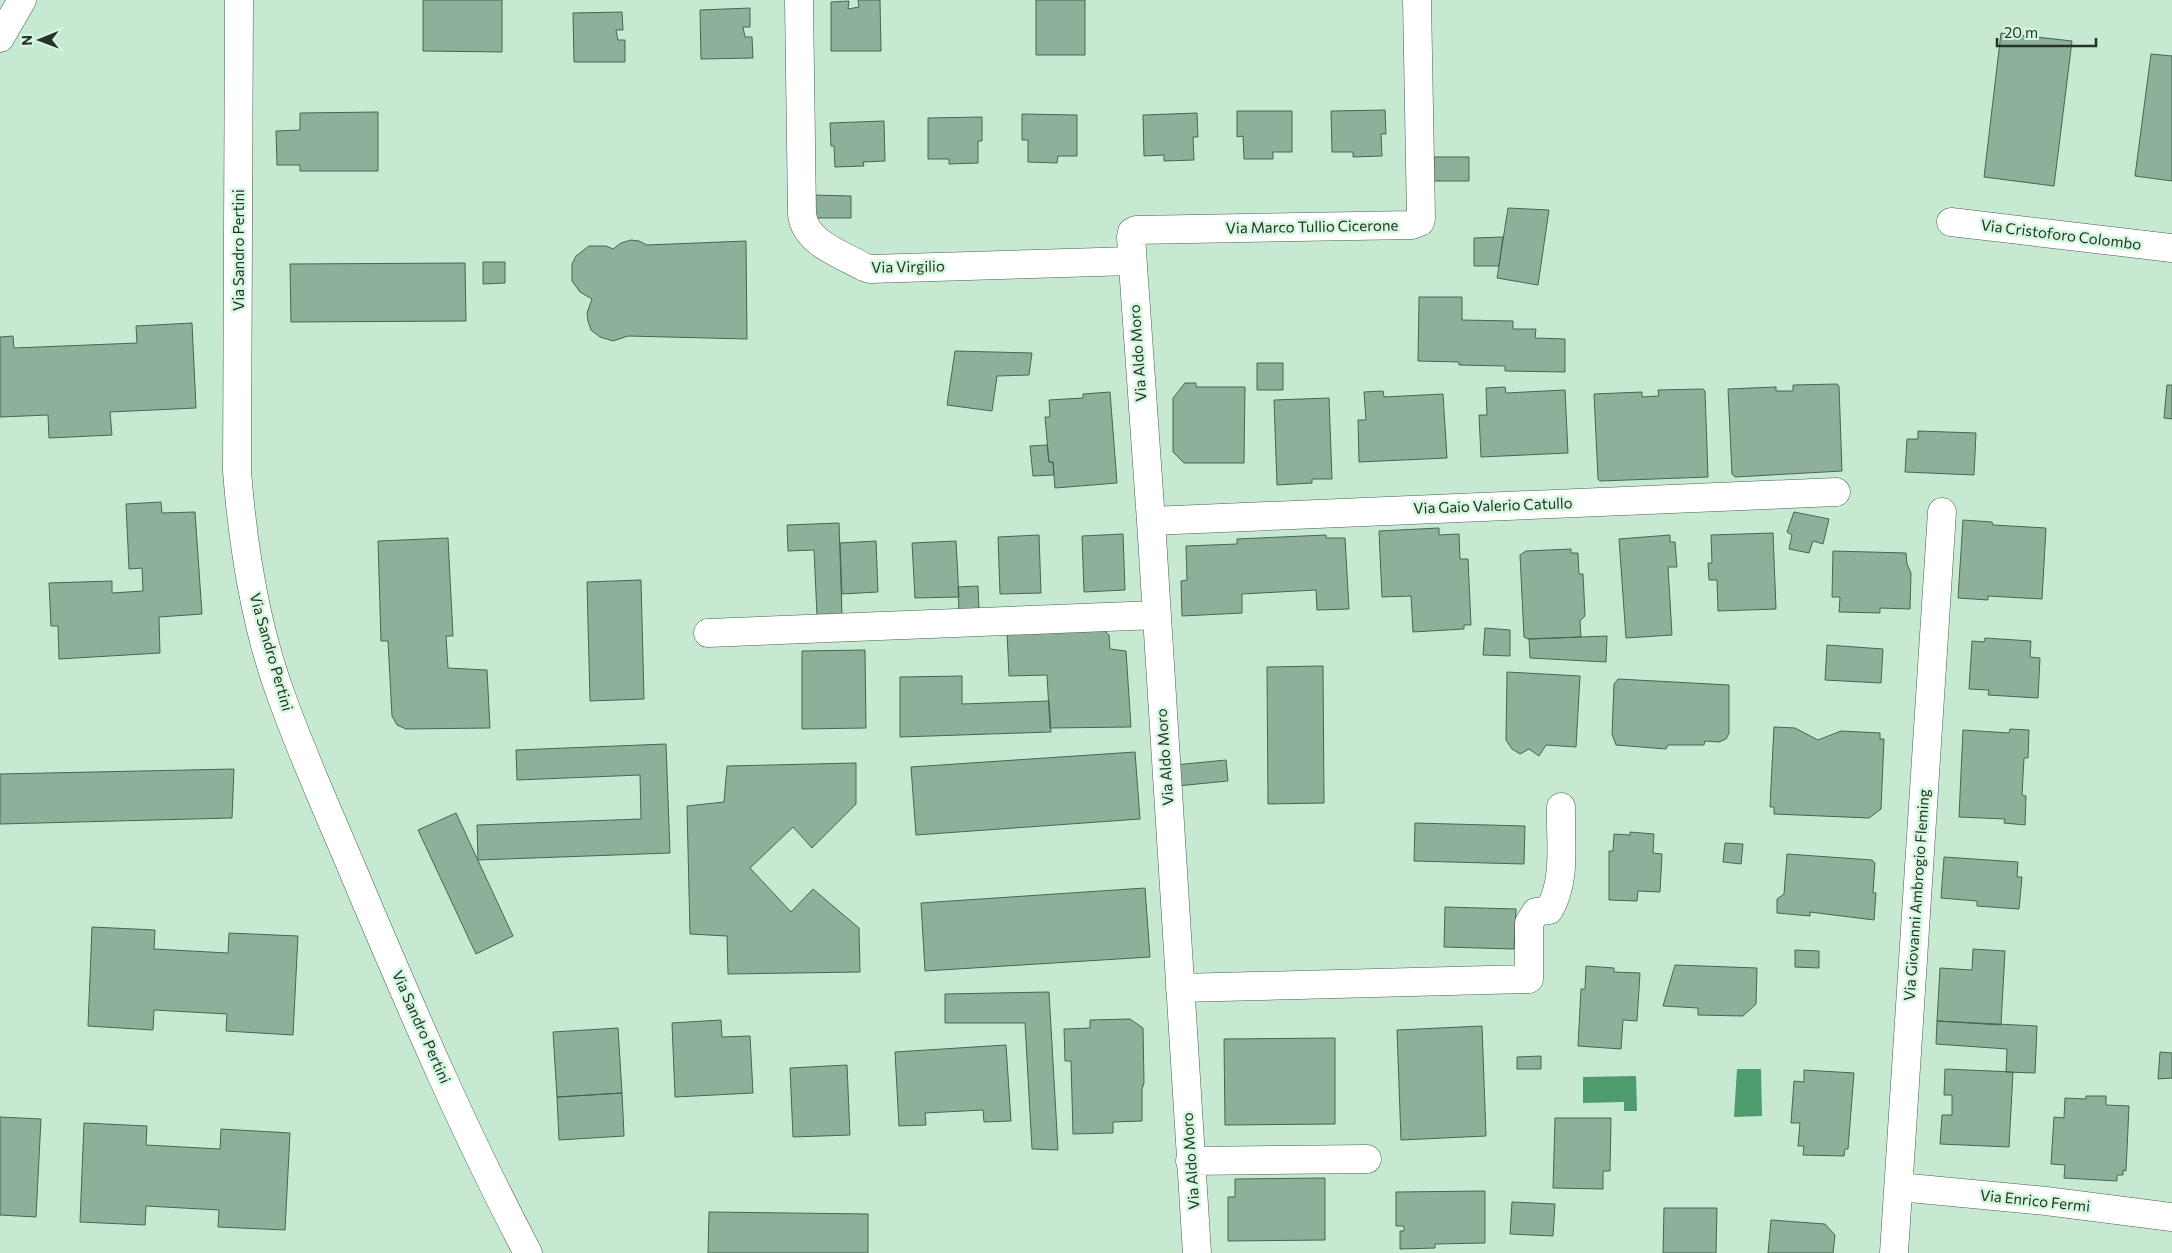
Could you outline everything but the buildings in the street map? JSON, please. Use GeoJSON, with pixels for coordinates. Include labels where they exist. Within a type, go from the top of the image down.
{"type":"FeatureCollection","features":[{"type":"Feature","properties":{"kind":"main road"},"geometry":{"type":"LineString","coordinates":[[0,38],[22,0]]}},
{"type":"Feature","properties":{"kind":"main road","name":"Via Sandro Pertini"},"geometry":{"type":"LineString","coordinates":[[239,0],[237,471],[249,570],[263,635],[281,697],[404,992],[500,1200],[528,1253]]}},
{"type":"Feature","properties":{"kind":"main road","name":"Via Virgilio"},"geometry":{"type":"LineString","coordinates":[[799,0],[802,214],[803,222],[810,235],[870,269],[1132,261]]}},
{"type":"Feature","properties":{"kind":"main road","name":"Via Marco Tullio Cicerone"},"geometry":{"type":"LineString","coordinates":[[1132,261],[1131,237],[1132,232],[1136,230],[1412,225],[1420,222],[1417,0]]}},
{"type":"Feature","properties":{"kind":"main road","name":"Via Cristoforo Colombo"},"geometry":{"type":"LineString","coordinates":[[1951,222],[2172,248]]}},
{"type":"Feature","properties":{"kind":"main road","name":"Via Aldo Moro"},"geometry":{"type":"LineString","coordinates":[[1132,261],[1151,521],[1197,1253]]}},
{"type":"Feature","properties":{"kind":"main road","name":"Via Gaio Valerio Catullo"},"geometry":{"type":"LineString","coordinates":[[1151,521],[1836,492]]}},
{"type":"Feature","properties":{"kind":"main road","name":"Via Giovanni Ambrogio Fleming"},"geometry":{"type":"LineString","coordinates":[[1894,1253],[1941,524]]}},
{"type":"Feature","properties":{"kind":"main road"},"geometry":{"type":"LineString","coordinates":[[708,633],[1156,615]]}},
{"type":"Feature","properties":{"kind":"main road"},"geometry":{"type":"LineString","coordinates":[[1180,988],[1529,979],[1529,923],[1536,912],[1549,910],[1556,898],[1560,885],[1561,807]]}},
{"type":"Feature","properties":{"kind":"main road"},"geometry":{"type":"LineString","coordinates":[[1190,1161],[1367,1160]]}},
{"type":"Feature","properties":{"kind":"main road","name":"Via Enrico Fermi"},"geometry":{"type":"LineString","coordinates":[[1899,1187],[2046,1201],[2172,1217]]}},
{"type":"Feature","properties":{"kind":"shaded area"},"geometry":{"type":"Polygon","coordinates":[[[1737,1069],[1761,1069],[1762,1116],[1734,1117],[1737,1069]]]}},
{"type":"Feature","properties":{"kind":"shaded area"},"geometry":{"type":"Polygon","coordinates":[[[1636,1076],[1637,1111],[1624,1111],[1624,1102],[1583,1103],[1583,1077],[1636,1076]]]}}]}
